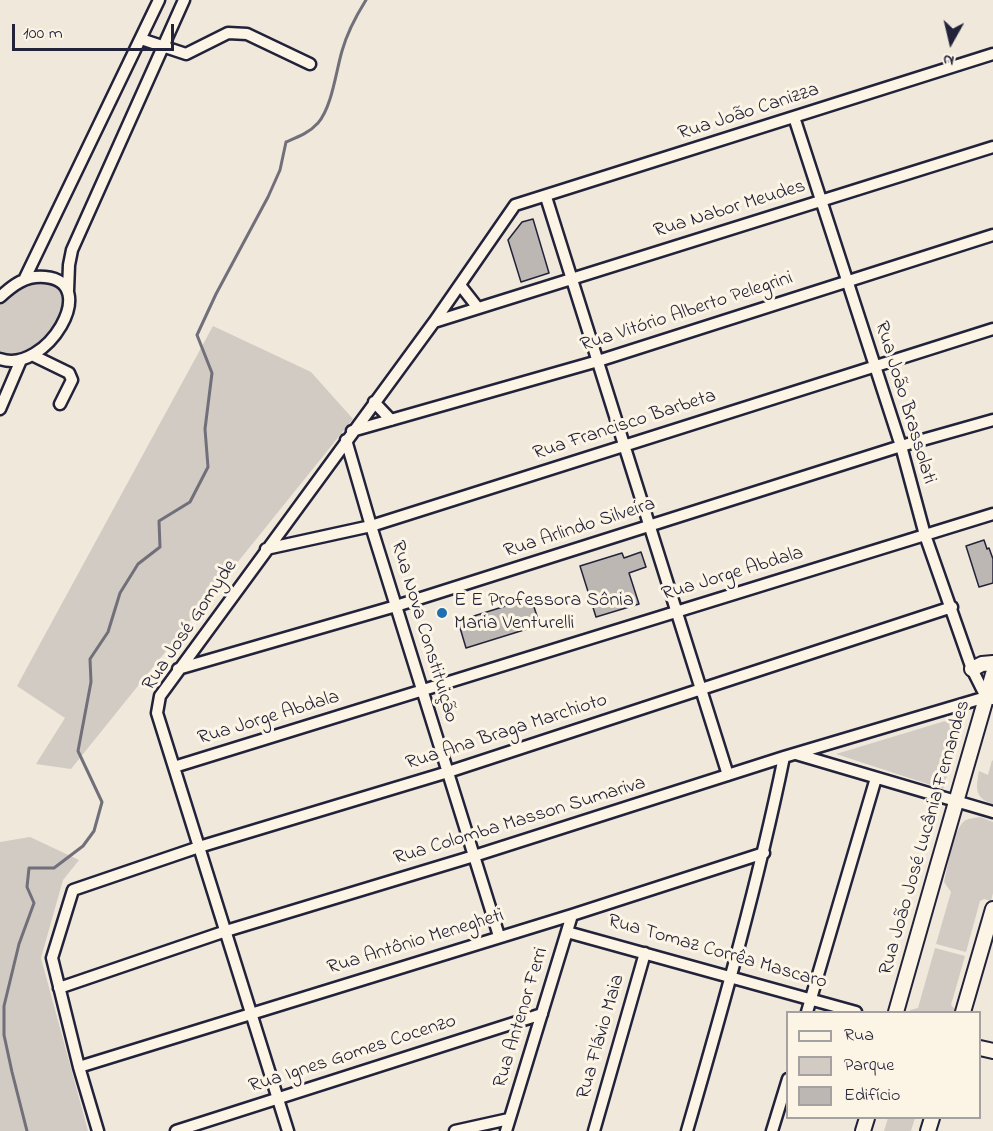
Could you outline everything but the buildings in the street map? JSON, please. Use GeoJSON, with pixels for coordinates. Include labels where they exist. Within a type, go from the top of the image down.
{"type":"FeatureCollection","features":[{"type":"Feature","properties":{"kind":"main road"},"geometry":{"type":"LineString","coordinates":[[972,669],[982,664],[993,663]]}},
{"type":"Feature","properties":{"kind":"main road","name":"Rua João José Lucânia Fernandes"},"geometry":{"type":"LineString","coordinates":[[896,1011],[955,801],[990,698],[993,674]]}},
{"type":"Feature","properties":{"kind":"main road"},"geometry":{"type":"LineString","coordinates":[[963,1011],[993,909]]}},
{"type":"Feature","properties":{"kind":"street"},"geometry":{"type":"LineString","coordinates":[[25,278],[159,0]]}},
{"type":"Feature","properties":{"kind":"street"},"geometry":{"type":"LineString","coordinates":[[0,359],[21,360],[32,356],[58,332],[68,313],[69,265],[72,250],[184,0]]}},
{"type":"Feature","properties":{"kind":"street"},"geometry":{"type":"LineString","coordinates":[[141,39],[186,54],[228,33],[247,34],[310,64]]}},
{"type":"Feature","properties":{"kind":"street","name":"Rua João Canizza"},"geometry":{"type":"LineString","coordinates":[[515,205],[993,54]]}},
{"type":"Feature","properties":{"kind":"street","name":"Rua João Brassolati"},"geometry":{"type":"LineString","coordinates":[[794,117],[901,446],[925,535],[972,669],[990,698]]}},
{"type":"Feature","properties":{"kind":"street","name":"Rua Nabor Meudes"},"geometry":{"type":"LineString","coordinates":[[434,322],[993,147]]}},
{"type":"Feature","properties":{"kind":"street"},"geometry":{"type":"LineString","coordinates":[[546,197],[728,775]]}},
{"type":"Feature","properties":{"kind":"street","name":"Rua José Gomyde"},"geometry":{"type":"LineString","coordinates":[[288,1131],[157,712],[157,704],[178,669],[434,322],[515,205]]}},
{"type":"Feature","properties":{"kind":"street","name":"Rua Vitório Alberto Pelegrini"},"geometry":{"type":"LineString","coordinates":[[349,436],[391,420],[598,361],[993,235]]}},
{"type":"Feature","properties":{"kind":"street"},"geometry":{"type":"LineString","coordinates":[[0,297],[25,278],[33,276],[53,278],[63,284],[68,291]]}},
{"type":"Feature","properties":{"kind":"street"},"geometry":{"type":"LineString","coordinates":[[460,285],[478,308]]}},
{"type":"Feature","properties":{"kind":"street","name":"Rua Francisco Barbeta"},"geometry":{"type":"LineString","coordinates":[[266,549],[371,526],[993,329]]}},
{"type":"Feature","properties":{"kind":"street"},"geometry":{"type":"LineString","coordinates":[[32,356],[69,373],[72,380],[60,404]]}},
{"type":"Feature","properties":{"kind":"street"},"geometry":{"type":"LineString","coordinates":[[0,409],[21,360]]}},
{"type":"Feature","properties":{"kind":"street"},"geometry":{"type":"LineString","coordinates":[[374,402],[391,420]]}},
{"type":"Feature","properties":{"kind":"street","name":"Rua Arlindo Silveira"},"geometry":{"type":"LineString","coordinates":[[178,669],[396,606],[901,446],[993,420]]}},
{"type":"Feature","properties":{"kind":"street","name":"Rua Nova Constituição"},"geometry":{"type":"LineString","coordinates":[[349,436],[371,526],[499,936]]}},
{"type":"Feature","properties":{"kind":"street","name":"Rua Jorge Abdala"},"geometry":{"type":"LineString","coordinates":[[174,767],[993,514]]}},
{"type":"Feature","properties":{"kind":"street","name":"Rua Ana Braga Marchioto"},"geometry":{"type":"LineString","coordinates":[[59,988],[52,958],[73,890],[199,847],[448,772],[952,607]]}},
{"type":"Feature","properties":{"kind":"street","name":"Rua Colomba Masson Sumariva"},"geometry":{"type":"LineString","coordinates":[[59,988],[226,931],[474,856],[784,757],[990,698]]}},
{"type":"Feature","properties":{"kind":"street"},"geometry":{"type":"LineString","coordinates":[[796,754],[993,812]]}},
{"type":"Feature","properties":{"kind":"street"},"geometry":{"type":"LineString","coordinates":[[687,1131],[764,853],[784,757]]}},
{"type":"Feature","properties":{"kind":"street"},"geometry":{"type":"LineString","coordinates":[[807,1011],[876,778]]}},
{"type":"Feature","properties":{"kind":"street","name":"Rua Antônio Menegheti"},"geometry":{"type":"LineString","coordinates":[[79,1067],[572,915],[764,853]]}},
{"type":"Feature","properties":{"kind":"street","name":"Rua Antenor Ferri"},"geometry":{"type":"LineString","coordinates":[[506,1131],[572,915]]}},
{"type":"Feature","properties":{"kind":"street","name":"Rua Tomaz Corrêa Mascaro"},"geometry":{"type":"LineString","coordinates":[[567,932],[852,1011]]}},
{"type":"Feature","properties":{"kind":"street","name":"Rua Flávio Maia"},"geometry":{"type":"LineString","coordinates":[[594,1131],[645,953]]}},
{"type":"Feature","properties":{"kind":"street"},"geometry":{"type":"LineString","coordinates":[[59,988],[98,1131]]}},
{"type":"Feature","properties":{"kind":"street","name":"Rua Ignes Gomes Cocenzo"},"geometry":{"type":"LineString","coordinates":[[176,1131],[542,1014]]}},
{"type":"Feature","properties":{"kind":"street"},"geometry":{"type":"LineString","coordinates":[[772,1131],[786,1086]]}},
{"type":"Feature","properties":{"kind":"street"},"geometry":{"type":"LineString","coordinates":[[455,1131],[509,1119]]}},
{"type":"Feature","properties":{"kind":"green space"},"geometry":{"type":"Polygon","coordinates":[[[33,280],[57,283],[66,301],[60,321],[42,344],[16,358],[0,356],[0,305],[10,293],[33,280]]]}},
{"type":"Feature","properties":{"kind":"green space"},"geometry":{"type":"Polygon","coordinates":[[[213,326],[311,372],[353,419],[71,769],[36,764],[65,718],[17,686],[213,326]]]}},
{"type":"Feature","properties":{"kind":"green space"},"geometry":{"type":"Polygon","coordinates":[[[965,715],[943,789],[836,754],[965,715]]]}},
{"type":"Feature","properties":{"kind":"green space"},"geometry":{"type":"Polygon","coordinates":[[[992,760],[993,804],[982,799],[977,787],[979,771],[988,775],[992,760]]]}},
{"type":"Feature","properties":{"kind":"green space"},"geometry":{"type":"Polygon","coordinates":[[[980,817],[993,822],[993,893],[991,901],[984,899],[980,901],[966,952],[936,944],[951,892],[944,882],[954,839],[961,824],[971,818],[980,817]]]}},
{"type":"Feature","properties":{"kind":"green space"},"geometry":{"type":"Polygon","coordinates":[[[30,837],[79,860],[63,880],[41,958],[88,1131],[0,1131],[0,842],[30,837]]]}},
{"type":"Feature","properties":{"kind":"green space"},"geometry":{"type":"Polygon","coordinates":[[[935,948],[965,956],[951,1005],[957,1011],[910,1010],[918,1008],[935,948]]]}},
{"type":"Feature","properties":{"kind":"green space"},"geometry":{"type":"Polygon","coordinates":[[[888,1119],[915,1119],[911,1131],[884,1131],[888,1119]]]}},
{"type":"Feature","properties":{"kind":"waterway"},"geometry":{"type":"LineString","coordinates":[[27,1131],[4,1035],[4,1006],[19,944],[34,903],[27,887],[29,868],[54,868],[83,846],[94,831],[102,802],[78,751],[91,682],[90,659],[108,632],[120,593],[138,564],[160,547],[159,521],[190,502],[208,467],[205,429],[212,373],[197,335],[216,294],[268,197],[280,170],[286,142],[311,129],[323,116],[346,38],[366,0]]}},
{"type":"Feature","properties":{"kind":"place","name":"E E Professora Sônia Maria Venturelli"},"geometry":{"type":"Point","coordinates":[442,613]}}]}
